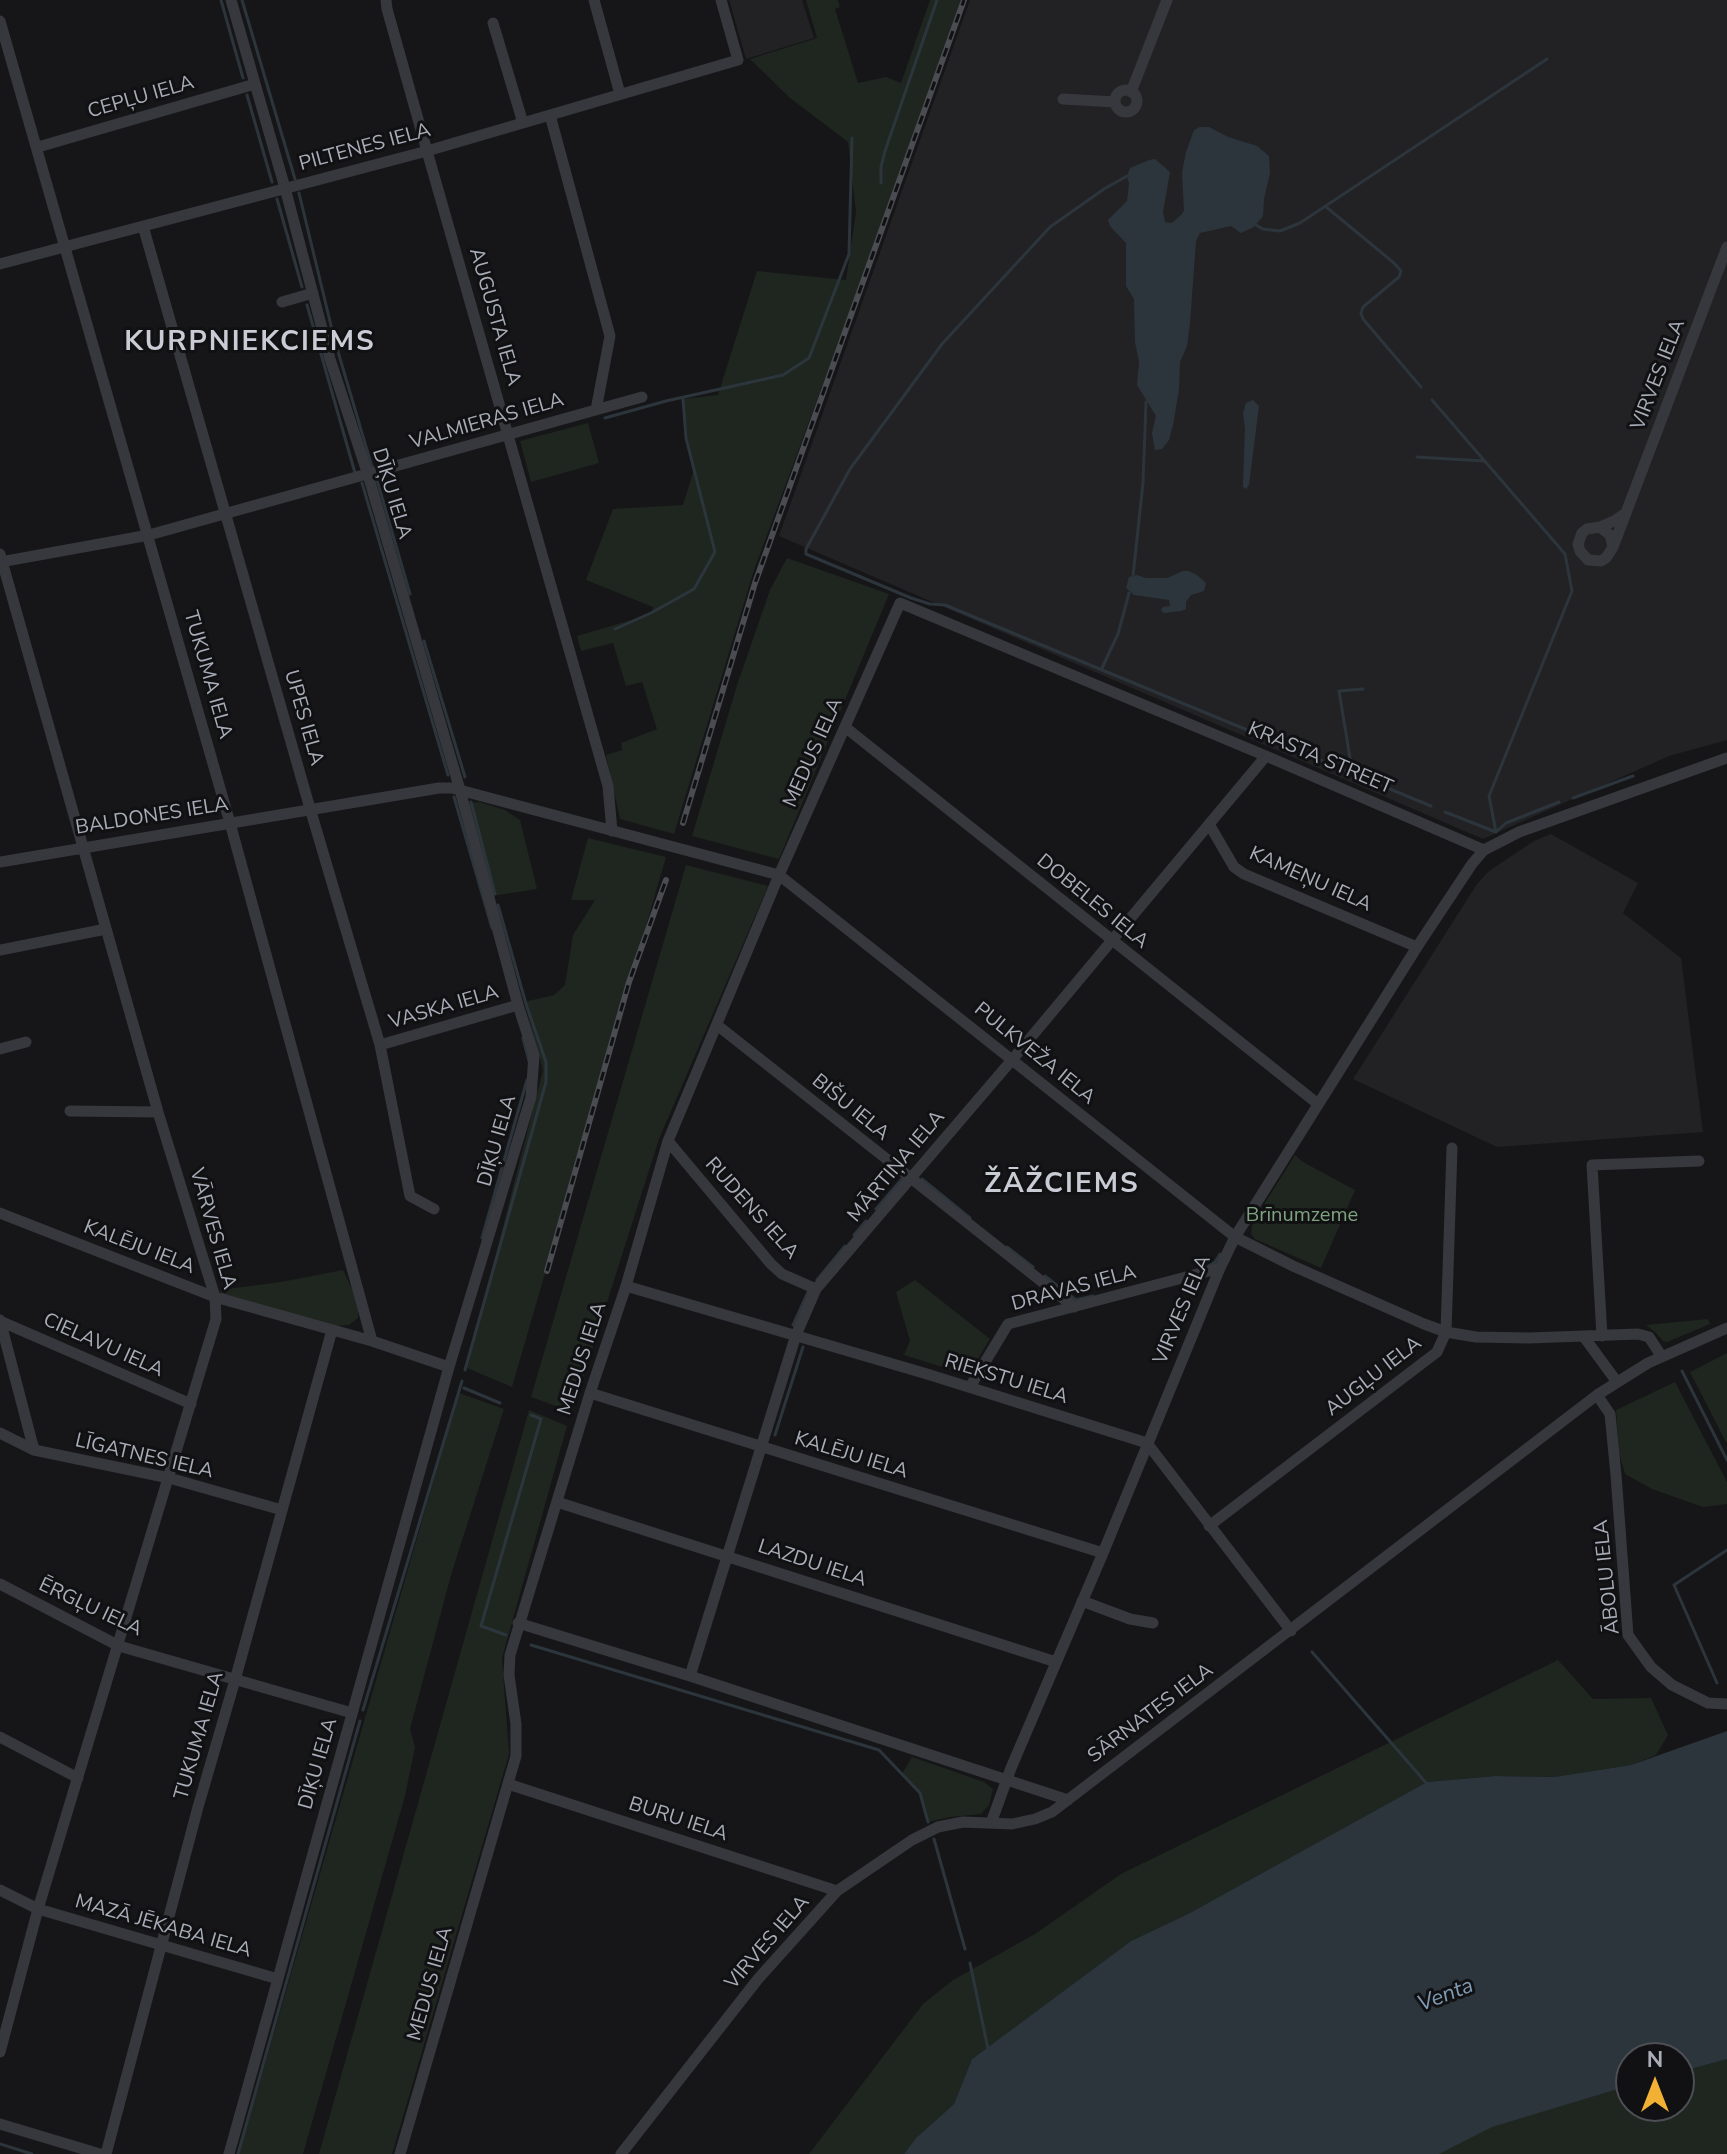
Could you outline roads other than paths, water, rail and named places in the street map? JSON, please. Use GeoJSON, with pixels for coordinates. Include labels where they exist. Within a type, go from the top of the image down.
{"type":"FeatureCollection","features":[{"type":"Feature","properties":{"kind":"street","name":"DĪĶU IELA"},"geometry":{"type":"LineString","coordinates":[[229,2154],[449,1367],[531,1097],[534,1055],[368,475],[330,359],[231,0]]}},
{"type":"Feature","properties":{"kind":"street","name":"AUGUSTA IELA"},"geometry":{"type":"LineString","coordinates":[[386,0],[608,786],[612,831]]}},
{"type":"Feature","properties":{"kind":"street"},"geometry":{"type":"LineString","coordinates":[[594,0],[620,94]]}},
{"type":"Feature","properties":{"kind":"street","name":"PILTENES IELA"},"geometry":{"type":"LineString","coordinates":[[0,264],[427,151],[738,60],[721,0]]}},
{"type":"Feature","properties":{"kind":"street"},"geometry":{"type":"LineString","coordinates":[[1131,92],[1167,0]]}},
{"type":"Feature","properties":{"kind":"street","name":"TUKUMA IELA"},"geometry":{"type":"LineString","coordinates":[[0,21],[149,535],[372,1341]]}},
{"type":"Feature","properties":{"kind":"street"},"geometry":{"type":"LineString","coordinates":[[493,23],[523,123]]}},
{"type":"Feature","properties":{"kind":"street","name":"CEPĻU IELA"},"geometry":{"type":"LineString","coordinates":[[38,147],[255,84]]}},
{"type":"Feature","properties":{"kind":"street"},"geometry":{"type":"LineString","coordinates":[[1115,102],[1120,92],[1131,92]]}},
{"type":"Feature","properties":{"kind":"street"},"geometry":{"type":"LineString","coordinates":[[1115,102],[1121,111],[1132,110],[1137,101],[1131,92]]}},
{"type":"Feature","properties":{"kind":"street"},"geometry":{"type":"LineString","coordinates":[[1063,99],[1115,102]]}},
{"type":"Feature","properties":{"kind":"street","name":"VALMIERAS IELA"},"geometry":{"type":"LineString","coordinates":[[1,559],[149,535],[596,410],[610,336],[550,115]]}},
{"type":"Feature","properties":{"kind":"street","name":"UPES IELA"},"geometry":{"type":"LineString","coordinates":[[143,226],[380,1045],[410,1196],[434,1209]]}},
{"type":"Feature","properties":{"kind":"street","name":"VIRVES IELA"},"geometry":{"type":"LineString","coordinates":[[1613,547],[1727,247]]}},
{"type":"Feature","properties":{"kind":"street"},"geometry":{"type":"LineString","coordinates":[[282,302],[313,293]]}},
{"type":"Feature","properties":{"kind":"street"},"geometry":{"type":"LineString","coordinates":[[596,410],[642,397]]}},
{"type":"Feature","properties":{"kind":"street"},"geometry":{"type":"LineString","coordinates":[[1600,527],[1610,535],[1613,547],[1601,561],[1588,560],[1578,544],[1579,538],[1587,529],[1600,527],[1623,515]]}},
{"type":"Feature","properties":{"kind":"street","name":"VĀRVES IELA"},"geometry":{"type":"LineString","coordinates":[[0,2052],[38,1909],[216,1319],[215,1297],[158,1112],[1,559]]}},
{"type":"Feature","properties":{"kind":"street","name":"MEDUS IELA"},"geometry":{"type":"LineString","coordinates":[[400,2154],[516,1756],[516,1724],[509,1675],[510,1655],[518,1623],[626,1286],[668,1141],[779,875],[900,603]]}},
{"type":"Feature","properties":{"kind":"street","name":"KRASTA STREET"},"geometry":{"type":"LineString","coordinates":[[900,603],[1484,850]]}},
{"type":"Feature","properties":{"kind":"street","name":"DOBELES IELA"},"geometry":{"type":"LineString","coordinates":[[845,727],[1318,1104]]}},
{"type":"Feature","properties":{"kind":"street","name":"MĀRTIŅA IELA"},"geometry":{"type":"LineString","coordinates":[[690,1676],[796,1335],[816,1289],[1266,756]]}},
{"type":"Feature","properties":{"kind":"street"},"geometry":{"type":"LineString","coordinates":[[1484,850],[1519,832],[1727,758]]}},
{"type":"Feature","properties":{"kind":"street","name":"BALDONES IELA"},"geometry":{"type":"LineString","coordinates":[[0,862],[439,788],[460,790]]}},
{"type":"Feature","properties":{"kind":"street","name":"PULKVEŽA IELA"},"geometry":{"type":"LineString","coordinates":[[460,790],[779,875],[1235,1237],[1293,1266],[1446,1332],[1476,1337],[1638,1334],[1649,1337],[1662,1357]]}},
{"type":"Feature","properties":{"kind":"street","name":"KAMEŅU IELA"},"geometry":{"type":"LineString","coordinates":[[1209,824],[1234,867],[1244,874],[1417,947]]}},
{"type":"Feature","properties":{"kind":"street","name":"VIRVES IELA"},"geometry":{"type":"LineString","coordinates":[[991,1823],[1235,1237],[1417,947],[1484,850]]}},
{"type":"Feature","properties":{"kind":"street"},"geometry":{"type":"LineString","coordinates":[[0,950],[106,929]]}},
{"type":"Feature","properties":{"kind":"street","name":"VASKA IELA"},"geometry":{"type":"LineString","coordinates":[[380,1045],[518,1005]]}},
{"type":"Feature","properties":{"kind":"street","name":"BIŠU IELA"},"geometry":{"type":"LineString","coordinates":[[717,1025],[1074,1307]]}},
{"type":"Feature","properties":{"kind":"street"},"geometry":{"type":"LineString","coordinates":[[0,1049],[26,1042]]}},
{"type":"Feature","properties":{"kind":"street"},"geometry":{"type":"LineString","coordinates":[[70,1111],[158,1112]]}},
{"type":"Feature","properties":{"kind":"street","name":"RUDENS IELA"},"geometry":{"type":"LineString","coordinates":[[668,1141],[771,1264],[782,1274],[816,1289]]}},
{"type":"Feature","properties":{"kind":"street","name":"AUGĻU IELA"},"geometry":{"type":"LineString","coordinates":[[1209,1526],[1437,1352],[1446,1332],[1452,1148]]}},
{"type":"Feature","properties":{"kind":"street"},"geometry":{"type":"LineString","coordinates":[[1602,1336],[1592,1165],[1699,1161]]}},
{"type":"Feature","properties":{"kind":"street","name":"KALĒJU IELA"},"geometry":{"type":"LineString","coordinates":[[0,1213],[215,1297],[372,1341],[449,1367]]}},
{"type":"Feature","properties":{"kind":"street","name":"DRAVAS IELA"},"geometry":{"type":"LineString","coordinates":[[970,1387],[1008,1324],[1220,1268]]}},
{"type":"Feature","properties":{"kind":"street","name":"RIEKSTU IELA"},"geometry":{"type":"LineString","coordinates":[[626,1286],[970,1387],[1147,1443]]}},
{"type":"Feature","properties":{"kind":"street"},"geometry":{"type":"LineString","coordinates":[[0,1320],[34,1450]]}},
{"type":"Feature","properties":{"kind":"street","name":"CIELAVU IELA"},"geometry":{"type":"LineString","coordinates":[[0,1320],[191,1404]]}},
{"type":"Feature","properties":{"kind":"street","name":"SĀRNATES IELA"},"geometry":{"type":"LineString","coordinates":[[1068,1800],[1597,1395],[1662,1357],[1727,1328]]}},
{"type":"Feature","properties":{"kind":"street","name":"TUKUMA IELA"},"geometry":{"type":"LineString","coordinates":[[103,2154],[332,1330]]}},
{"type":"Feature","properties":{"kind":"street"},"geometry":{"type":"LineString","coordinates":[[1584,1337],[1617,1382]]}},
{"type":"Feature","properties":{"kind":"street","name":"KALĒJU IELA"},"geometry":{"type":"LineString","coordinates":[[590,1393],[1103,1553]]}},
{"type":"Feature","properties":{"kind":"street","name":"ĀBOLU IELA"},"geometry":{"type":"LineString","coordinates":[[1597,1395],[1610,1414],[1628,1635],[1651,1667],[1672,1685],[1708,1703],[1727,1704]]}},
{"type":"Feature","properties":{"kind":"street","name":"LĪGATNES IELA"},"geometry":{"type":"LineString","coordinates":[[0,1433],[34,1450],[169,1478],[282,1510]]}},
{"type":"Feature","properties":{"kind":"street"},"geometry":{"type":"LineString","coordinates":[[1147,1443],[1291,1631]]}},
{"type":"Feature","properties":{"kind":"street","name":"LAZDU IELA"},"geometry":{"type":"LineString","coordinates":[[557,1502],[1056,1662]]}},
{"type":"Feature","properties":{"kind":"street","name":"ĒRGĻU IELA"},"geometry":{"type":"LineString","coordinates":[[0,1584],[119,1646],[352,1713]]}},
{"type":"Feature","properties":{"kind":"street"},"geometry":{"type":"LineString","coordinates":[[1082,1601],[1130,1619],[1153,1623]]}},
{"type":"Feature","properties":{"kind":"street"},"geometry":{"type":"LineString","coordinates":[[518,1623],[1068,1800]]}},
{"type":"Feature","properties":{"kind":"street"},"geometry":{"type":"LineString","coordinates":[[0,1737],[78,1778]]}},
{"type":"Feature","properties":{"kind":"street","name":"BURU IELA"},"geometry":{"type":"LineString","coordinates":[[508,1784],[837,1891]]}},
{"type":"Feature","properties":{"kind":"street","name":"VIRVES IELA"},"geometry":{"type":"LineString","coordinates":[[621,2154],[758,1979],[837,1891],[912,1840],[938,1827],[963,1822],[1012,1824],[1052,1812],[1068,1800]]}},
{"type":"Feature","properties":{"kind":"street","name":"MAZĀ JĒKABA IELA"},"geometry":{"type":"LineString","coordinates":[[0,1890],[38,1909],[278,1979]]}},
{"type":"Feature","properties":{"kind":"street"},"geometry":{"type":"LineString","coordinates":[[0,2124],[103,2154]]}},
{"type":"Feature","properties":{"kind":"water"},"geometry":{"type":"Polygon","coordinates":[[[1209,127],[1257,146],[1269,156],[1270,173],[1263,216],[1254,227],[1241,233],[1231,226],[1200,233],[1196,241],[1190,323],[1187,346],[1180,362],[1173,425],[1169,440],[1162,449],[1155,450],[1152,433],[1156,416],[1137,385],[1139,362],[1135,342],[1134,299],[1126,286],[1126,243],[1108,220],[1127,201],[1130,168],[1155,159],[1170,172],[1163,212],[1165,222],[1172,223],[1182,214],[1182,172],[1186,152],[1194,130],[1209,127]]]}},
{"type":"Feature","properties":{"kind":"water"},"geometry":{"type":"Polygon","coordinates":[[[1253,400],[1259,406],[1246,489],[1243,487],[1243,413],[1246,403],[1253,400]]]}},
{"type":"Feature","properties":{"kind":"water"},"geometry":{"type":"Polygon","coordinates":[[[1183,571],[1197,575],[1206,583],[1204,591],[1191,595],[1186,609],[1181,611],[1164,613],[1161,610],[1170,606],[1169,600],[1134,595],[1126,588],[1129,577],[1167,578],[1183,571]]]}},
{"type":"Feature","properties":{"kind":"water","name":"Venta"},"geometry":{"type":"Polygon","coordinates":[[[1727,1731],[1727,2059],[1695,2068],[1695,2042],[1615,2042],[1615,2090],[1492,2127],[1439,2154],[904,2154],[916,2138],[954,2104],[972,2059],[1131,1941],[1188,1914],[1427,1782],[1495,1776],[1554,1777],[1631,1765],[1727,1731]]]}},
{"type":"Feature","properties":{"kind":"waterway"},"geometry":{"type":"LineString","coordinates":[[221,0],[243,78]]}},
{"type":"Feature","properties":{"kind":"waterway"},"geometry":{"type":"LineString","coordinates":[[242,0],[295,179]]}},
{"type":"Feature","properties":{"kind":"waterway"},"geometry":{"type":"LineString","coordinates":[[881,183],[885,151],[937,0]]}},
{"type":"Feature","properties":{"kind":"waterway"},"geometry":{"type":"LineString","coordinates":[[1256,225],[1280,231],[1300,223],[1547,59]]}},
{"type":"Feature","properties":{"kind":"waterway"},"geometry":{"type":"LineString","coordinates":[[247,95],[272,182]]}},
{"type":"Feature","properties":{"kind":"waterway"},"geometry":{"type":"LineString","coordinates":[[605,418],[783,375],[809,358],[849,254],[852,138]]}},
{"type":"Feature","properties":{"kind":"waterway"},"geometry":{"type":"LineString","coordinates":[[1127,176],[1050,227],[942,344],[850,469],[806,554],[911,598],[945,605],[1431,806]]}},
{"type":"Feature","properties":{"kind":"waterway"},"geometry":{"type":"LineString","coordinates":[[299,193],[334,338],[372,467]]}},
{"type":"Feature","properties":{"kind":"waterway"},"geometry":{"type":"LineString","coordinates":[[277,199],[302,287]]}},
{"type":"Feature","properties":{"kind":"waterway"},"geometry":{"type":"LineString","coordinates":[[1325,206],[1401,271],[1399,277],[1363,307],[1361,313],[1421,387]]}},
{"type":"Feature","properties":{"kind":"waterway"},"geometry":{"type":"LineString","coordinates":[[307,305],[355,473]]}},
{"type":"Feature","properties":{"kind":"waterway"},"geometry":{"type":"LineString","coordinates":[[615,629],[694,589],[715,552],[686,438],[683,399]]}},
{"type":"Feature","properties":{"kind":"waterway"},"geometry":{"type":"LineString","coordinates":[[1432,400],[1565,554],[1572,591],[1489,796],[1496,832]]}},
{"type":"Feature","properties":{"kind":"waterway"},"geometry":{"type":"LineString","coordinates":[[1133,576],[1143,483],[1146,402]]}},
{"type":"Feature","properties":{"kind":"waterway"},"geometry":{"type":"LineString","coordinates":[[1417,457],[1484,461]]}},
{"type":"Feature","properties":{"kind":"waterway"},"geometry":{"type":"LineString","coordinates":[[377,480],[410,594]]}},
{"type":"Feature","properties":{"kind":"waterway"},"geometry":{"type":"LineString","coordinates":[[362,483],[448,775]]}},
{"type":"Feature","properties":{"kind":"waterway"},"geometry":{"type":"LineString","coordinates":[[1101,670],[1118,634],[1129,593]]}},
{"type":"Feature","properties":{"kind":"waterway"},"geometry":{"type":"LineString","coordinates":[[424,641],[465,777]]}},
{"type":"Feature","properties":{"kind":"waterway"},"geometry":{"type":"LineString","coordinates":[[1350,758],[1339,691],[1363,689]]}},
{"type":"Feature","properties":{"kind":"waterway"},"geometry":{"type":"LineString","coordinates":[[1573,798],[1633,776]]}},
{"type":"Feature","properties":{"kind":"waterway"},"geometry":{"type":"LineString","coordinates":[[454,797],[492,928]]}},
{"type":"Feature","properties":{"kind":"waterway"},"geometry":{"type":"LineString","coordinates":[[471,802],[495,894]]}},
{"type":"Feature","properties":{"kind":"waterway"},"geometry":{"type":"LineString","coordinates":[[1496,832],[1506,823],[1559,802]]}},
{"type":"Feature","properties":{"kind":"waterway"},"geometry":{"type":"LineString","coordinates":[[1445,812],[1496,832]]}},
{"type":"Feature","properties":{"kind":"waterway"},"geometry":{"type":"LineString","coordinates":[[465,1370],[546,1082],[546,1062],[498,905]]}},
{"type":"Feature","properties":{"kind":"waterway"},"geometry":{"type":"LineString","coordinates":[[523,1038],[529,1061]]}},
{"type":"Feature","properties":{"kind":"waterway"},"geometry":{"type":"LineString","coordinates":[[482,1238],[527,1080]]}},
{"type":"Feature","properties":{"kind":"waterway"},"geometry":{"type":"LineString","coordinates":[[876,1209],[902,1179]]}},
{"type":"Feature","properties":{"kind":"waterway"},"geometry":{"type":"LineString","coordinates":[[922,1179],[970,1218]]}},
{"type":"Feature","properties":{"kind":"waterway"},"geometry":{"type":"LineString","coordinates":[[854,1235],[866,1221]]}},
{"type":"Feature","properties":{"kind":"waterway"},"geometry":{"type":"LineString","coordinates":[[817,1280],[845,1246]]}},
{"type":"Feature","properties":{"kind":"waterway"},"geometry":{"type":"LineString","coordinates":[[1007,1247],[1033,1267]]}},
{"type":"Feature","properties":{"kind":"waterway"},"geometry":{"type":"LineString","coordinates":[[1209,1266],[1220,1254]]}},
{"type":"Feature","properties":{"kind":"waterway"},"geometry":{"type":"LineString","coordinates":[[1045,1276],[1059,1287]]}},
{"type":"Feature","properties":{"kind":"waterway"},"geometry":{"type":"LineString","coordinates":[[1064,1291],[1076,1300],[1093,1296]]}},
{"type":"Feature","properties":{"kind":"waterway"},"geometry":{"type":"LineString","coordinates":[[793,1325],[808,1292]]}},
{"type":"Feature","properties":{"kind":"waterway"},"geometry":{"type":"LineString","coordinates":[[775,1435],[803,1347]]}},
{"type":"Feature","properties":{"kind":"waterway"},"geometry":{"type":"LineString","coordinates":[[1682,1371],[1727,1460]]}},
{"type":"Feature","properties":{"kind":"waterway"},"geometry":{"type":"LineString","coordinates":[[363,1710],[462,1381]]}},
{"type":"Feature","properties":{"kind":"waterway"},"geometry":{"type":"LineString","coordinates":[[464,1388],[500,1403]]}},
{"type":"Feature","properties":{"kind":"waterway"},"geometry":{"type":"LineString","coordinates":[[506,1635],[481,1626],[541,1419],[531,1415]]}},
{"type":"Feature","properties":{"kind":"waterway"},"geometry":{"type":"LineString","coordinates":[[1717,1683],[1674,1585],[1727,1550]]}},
{"type":"Feature","properties":{"kind":"waterway"},"geometry":{"type":"LineString","coordinates":[[531,1645],[879,1750],[920,1793],[928,1822]]}},
{"type":"Feature","properties":{"kind":"waterway"},"geometry":{"type":"LineString","coordinates":[[1312,1652],[1428,1785]]}},
{"type":"Feature","properties":{"kind":"waterway"},"geometry":{"type":"LineString","coordinates":[[238,2154],[360,1721]]}},
{"type":"Feature","properties":{"kind":"waterway"},"geometry":{"type":"LineString","coordinates":[[934,1839],[965,1949]]}},
{"type":"Feature","properties":{"kind":"waterway"},"geometry":{"type":"LineString","coordinates":[[970,1963],[988,2049]]}},
{"type":"Feature","properties":{"kind":"waterway"},"geometry":{"type":"LineString","coordinates":[[0,2144],[32,2154]]}},
{"type":"Feature","properties":{"kind":"railway"},"geometry":{"type":"LineString","coordinates":[[683,823],[755,583],[964,0]]}},
{"type":"Feature","properties":{"kind":"railway"},"geometry":{"type":"LineString","coordinates":[[547,1271],[629,982],[666,880]]}},
{"type":"Feature","properties":{"kind":"district","name":"KURPNIEKCIEMS"},"geometry":{"type":"Point","coordinates":[250,343]}},
{"type":"Feature","properties":{"kind":"district","name":"ŽĀŽCIEMS"},"geometry":{"type":"Point","coordinates":[1062,1185]}},
{"type":"Feature","properties":{"kind":"park label","name":"Brīnumzeme"},"geometry":{"type":"Point","coordinates":[1302,1216]}}]}
